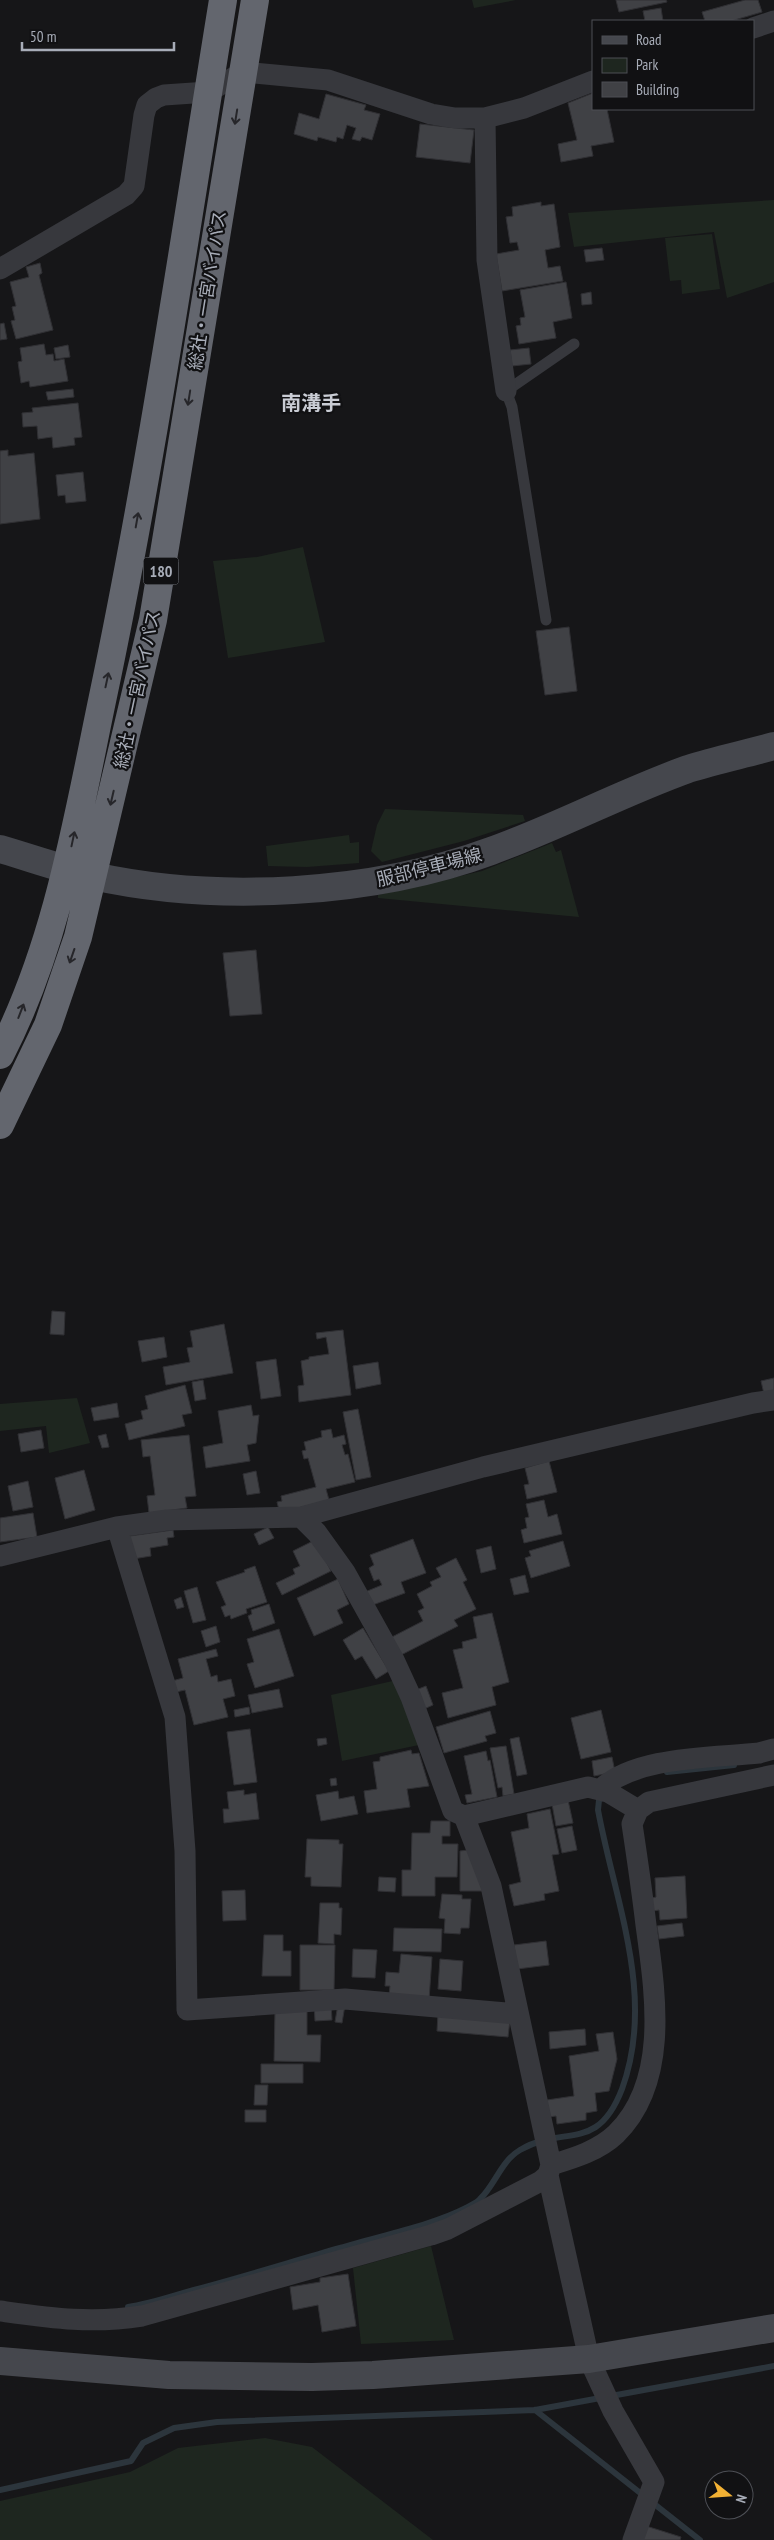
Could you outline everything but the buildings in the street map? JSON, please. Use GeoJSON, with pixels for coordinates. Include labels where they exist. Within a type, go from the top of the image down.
{"type":"FeatureCollection","features":[{"type":"Feature","properties":{"kind":"highway","name":"総社・一宮バイパス"},"geometry":{"type":"LineString","coordinates":[[0,1055],[23,1007],[49,934],[66,870],[119,622],[223,0]]}},
{"type":"Feature","properties":{"kind":"highway","name":"総社・一宮バイパス"},"geometry":{"type":"LineString","coordinates":[[0,1125],[48,1025],[78,937],[94,876],[153,620],[255,0]]}},
{"type":"Feature","properties":{"kind":"street"},"geometry":{"type":"LineString","coordinates":[[754,28],[774,21]]}},
{"type":"Feature","properties":{"kind":"street"},"geometry":{"type":"LineString","coordinates":[[0,269],[126,195],[134,186],[147,105],[164,95],[208,92],[243,72],[328,80],[431,114],[455,118],[485,118],[524,108],[592,82]]}},
{"type":"Feature","properties":{"kind":"street"},"geometry":{"type":"LineString","coordinates":[[485,118],[487,260],[506,391]]}},
{"type":"Feature","properties":{"kind":"street","name":"服部停車場線"},"geometry":{"type":"LineString","coordinates":[[0,849],[66,870],[162,887],[263,893],[363,882],[424,870],[490,852],[689,769],[774,746]]}},
{"type":"Feature","properties":{"kind":"street"},"geometry":{"type":"LineString","coordinates":[[0,1556],[117,1527],[167,1520],[301,1517],[482,1467],[753,1403],[774,1400]]}},
{"type":"Feature","properties":{"kind":"street"},"geometry":{"type":"LineString","coordinates":[[301,1517],[316,1533],[344,1572],[394,1660],[411,1697],[453,1811],[464,1816],[588,1787],[607,1792],[638,1810]]}},
{"type":"Feature","properties":{"kind":"street"},"geometry":{"type":"LineString","coordinates":[[117,1527],[175,1717],[186,1868],[187,2010],[345,1999],[517,2014]]}},
{"type":"Feature","properties":{"kind":"street"},"geometry":{"type":"LineString","coordinates":[[607,1792],[624,1773],[648,1765],[759,1753],[774,1748]]}},
{"type":"Feature","properties":{"kind":"street"},"geometry":{"type":"LineString","coordinates":[[548,2156],[591,2152],[615,2135],[632,2116],[649,2071],[654,2043],[656,1998],[632,1824],[638,1810],[649,1802],[774,1775]]}},
{"type":"Feature","properties":{"kind":"street"},"geometry":{"type":"LineString","coordinates":[[464,1816],[491,1886],[589,2359],[613,2411],[654,2482],[633,2540]]}},
{"type":"Feature","properties":{"kind":"street"},"geometry":{"type":"LineString","coordinates":[[0,2311],[78,2321],[115,2320],[142,2316],[448,2229],[540,2181],[548,2156]]}},
{"type":"Feature","properties":{"kind":"street"},"geometry":{"type":"LineString","coordinates":[[0,2360],[169,2375],[312,2378],[432,2372],[589,2359],[774,2328]]}},
{"type":"Feature","properties":{"kind":"lane"},"geometry":{"type":"LineString","coordinates":[[546,620],[512,406],[506,391],[574,344]]}},
{"type":"Feature","properties":{"kind":"green space"},"geometry":{"type":"Polygon","coordinates":[[[472,0],[516,0],[474,8],[472,0]]]}},
{"type":"Feature","properties":{"kind":"green space"},"geometry":{"type":"Polygon","coordinates":[[[774,200],[774,282],[727,298],[714,232],[574,247],[568,213],[774,200]]]}},
{"type":"Feature","properties":{"kind":"green space"},"geometry":{"type":"Polygon","coordinates":[[[712,234],[720,289],[682,294],[681,280],[670,281],[665,238],[712,234]]]}},
{"type":"Feature","properties":{"kind":"green space"},"geometry":{"type":"Polygon","coordinates":[[[303,547],[325,642],[228,658],[213,561],[257,557],[303,547]]]}},
{"type":"Feature","properties":{"kind":"green space"},"geometry":{"type":"Polygon","coordinates":[[[385,809],[523,815],[525,821],[464,841],[382,862],[371,851],[377,825],[385,809]]]}},
{"type":"Feature","properties":{"kind":"green space"},"geometry":{"type":"Polygon","coordinates":[[[349,835],[350,843],[359,842],[359,863],[307,867],[268,866],[266,846],[349,835]]]}},
{"type":"Feature","properties":{"kind":"green space"},"geometry":{"type":"Polygon","coordinates":[[[552,843],[556,852],[561,850],[579,917],[378,898],[378,895],[482,871],[552,843]]]}},
{"type":"Feature","properties":{"kind":"green space"},"geometry":{"type":"Polygon","coordinates":[[[77,1398],[90,1443],[49,1453],[46,1426],[0,1431],[0,1404],[77,1398]]]}},
{"type":"Feature","properties":{"kind":"green space"},"geometry":{"type":"Polygon","coordinates":[[[397,1680],[419,1745],[342,1761],[331,1695],[397,1680]]]}},
{"type":"Feature","properties":{"kind":"green space"},"geometry":{"type":"Polygon","coordinates":[[[431,2246],[454,2340],[361,2344],[353,2268],[431,2246]]]}},
{"type":"Feature","properties":{"kind":"green space"},"geometry":{"type":"Polygon","coordinates":[[[265,2438],[312,2447],[433,2540],[0,2540],[0,2501],[130,2472],[178,2448],[265,2438]]]}},
{"type":"Feature","properties":{"kind":"waterway"},"geometry":{"type":"LineString","coordinates":[[667,1772],[734,1765]]}},
{"type":"Feature","properties":{"kind":"waterway"},"geometry":{"type":"LineString","coordinates":[[128,2307],[161,2300],[437,2220],[466,2208],[479,2200],[508,2160],[520,2150],[536,2143],[590,2130],[602,2122],[612,2109],[622,2089],[631,2054],[635,2019],[634,1984],[629,1949],[598,1810],[599,1800],[605,1796]]}},
{"type":"Feature","properties":{"kind":"waterway"},"geometry":{"type":"LineString","coordinates":[[0,2490],[131,2461],[143,2443],[174,2428],[217,2422],[535,2410],[774,2366]]}},
{"type":"Feature","properties":{"kind":"waterway"},"geometry":{"type":"LineString","coordinates":[[535,2410],[700,2540]]}},
{"type":"Feature","properties":{"kind":"district","name":"南溝手"},"geometry":{"type":"Point","coordinates":[311,403]}}]}
